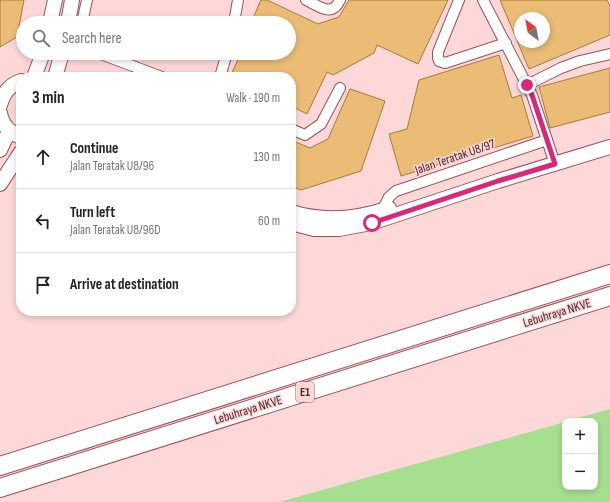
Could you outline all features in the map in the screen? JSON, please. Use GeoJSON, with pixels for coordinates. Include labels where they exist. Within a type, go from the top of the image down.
{"type":"FeatureCollection","features":[{"type":"Feature","properties":{"kind":"highway","name":"Lebuhraya NKVE"},"geometry":{"type":"LineString","coordinates":[[0,466],[610,274]]}},
{"type":"Feature","properties":{"kind":"highway","name":"Lebuhraya NKVE"},"geometry":{"type":"LineString","coordinates":[[0,488],[610,296]]}},
{"type":"Feature","properties":{"kind":"street"},"geometry":{"type":"LineString","coordinates":[[52,16],[55,0]]}},
{"type":"Feature","properties":{"kind":"street"},"geometry":{"type":"LineString","coordinates":[[69,16],[72,0]]}},
{"type":"Feature","properties":{"kind":"street"},"geometry":{"type":"LineString","coordinates":[[84,16],[87,0]]}},
{"type":"Feature","properties":{"kind":"street"},"geometry":{"type":"LineString","coordinates":[[235,16],[238,0]]}},
{"type":"Feature","properties":{"kind":"street"},"geometry":{"type":"LineString","coordinates":[[306,0],[326,10],[330,10],[336,7],[340,0]]}},
{"type":"Feature","properties":{"kind":"street"},"geometry":{"type":"LineString","coordinates":[[459,0],[438,52],[439,61],[445,63],[506,43]]}},
{"type":"Feature","properties":{"kind":"street"},"geometry":{"type":"LineString","coordinates":[[484,0],[527,85],[553,160]]}},
{"type":"Feature","properties":{"kind":"street"},"geometry":{"type":"LineString","coordinates":[[527,85],[561,68],[580,61],[610,54]]}},
{"type":"Feature","properties":{"kind":"street"},"geometry":{"type":"LineString","coordinates":[[36,72],[40,60]]}},
{"type":"Feature","properties":{"kind":"street"},"geometry":{"type":"LineString","coordinates":[[56,72],[60,60]]}},
{"type":"Feature","properties":{"kind":"street"},"geometry":{"type":"LineString","coordinates":[[117,60],[149,72]]}},
{"type":"Feature","properties":{"kind":"street"},"geometry":{"type":"LineString","coordinates":[[221,72],[225,60]]}},
{"type":"Feature","properties":{"kind":"street"},"geometry":{"type":"LineString","coordinates":[[0,88],[16,83]]}},
{"type":"Feature","properties":{"kind":"street"},"geometry":{"type":"LineString","coordinates":[[0,105],[5,93],[16,84]]}},
{"type":"Feature","properties":{"kind":"street"},"geometry":{"type":"LineString","coordinates":[[296,131],[305,135],[321,124],[340,88]]}},
{"type":"Feature","properties":{"kind":"street"},"geometry":{"type":"LineString","coordinates":[[0,150],[7,125]]}},
{"type":"Feature","properties":{"kind":"street"},"geometry":{"type":"LineString","coordinates":[[296,224],[314,229],[350,228],[372,223],[498,181],[610,139]]}},
{"type":"Feature","properties":{"kind":"street","name":"Jalan Teratak U8/97"},"geometry":{"type":"LineString","coordinates":[[382,211],[389,197],[396,191],[547,140]]}},
{"type":"Feature","properties":{"kind":"street"},"geometry":{"type":"LineString","coordinates":[[296,213],[316,218],[340,219],[382,211],[553,160],[610,147]]}},
{"type":"Feature","properties":{"kind":"street"},"geometry":{"type":"LineString","coordinates":[[0,184],[16,160]]}},
{"type":"Feature","properties":{"kind":"green space"},"geometry":{"type":"Polygon","coordinates":[[[610,409],[610,502],[279,502],[562,423],[562,490],[598,490],[598,418],[578,418],[610,409]]]}},
{"type":"Feature","properties":{"kind":"building"},"geometry":{"type":"Polygon","coordinates":[[[0,0],[24,0],[21,16],[16,16],[16,38],[0,47],[0,0]]]}},
{"type":"Feature","properties":{"kind":"building"},"geometry":{"type":"Polygon","coordinates":[[[261,0],[267,0],[318,24],[339,17],[349,0],[448,0],[418,64],[377,45],[374,53],[333,75],[327,72],[307,114],[296,108],[296,72],[232,72],[238,60],[296,60],[296,16],[254,16],[261,0]]]}},
{"type":"Feature","properties":{"kind":"building"},"geometry":{"type":"Polygon","coordinates":[[[500,0],[607,0],[610,6],[610,35],[529,69],[520,48],[550,48],[550,12],[514,12],[514,33],[500,0]]]}},
{"type":"Feature","properties":{"kind":"building"},"geometry":{"type":"Polygon","coordinates":[[[499,55],[512,98],[521,95],[533,136],[401,176],[389,134],[407,129],[419,80],[499,55]]]}},
{"type":"Feature","properties":{"kind":"building"},"geometry":{"type":"Polygon","coordinates":[[[610,68],[610,112],[550,128],[539,87],[610,68]]]}},
{"type":"Feature","properties":{"kind":"building"},"geometry":{"type":"Polygon","coordinates":[[[350,89],[385,101],[361,171],[301,190],[296,188],[296,142],[310,148],[328,139],[350,89]]]}},
{"type":"Feature","properties":{"kind":"route"},"geometry":{"type":"LineString","coordinates":[[372,223],[498,181],[555,164],[532,95],[527,85]]}}]}
